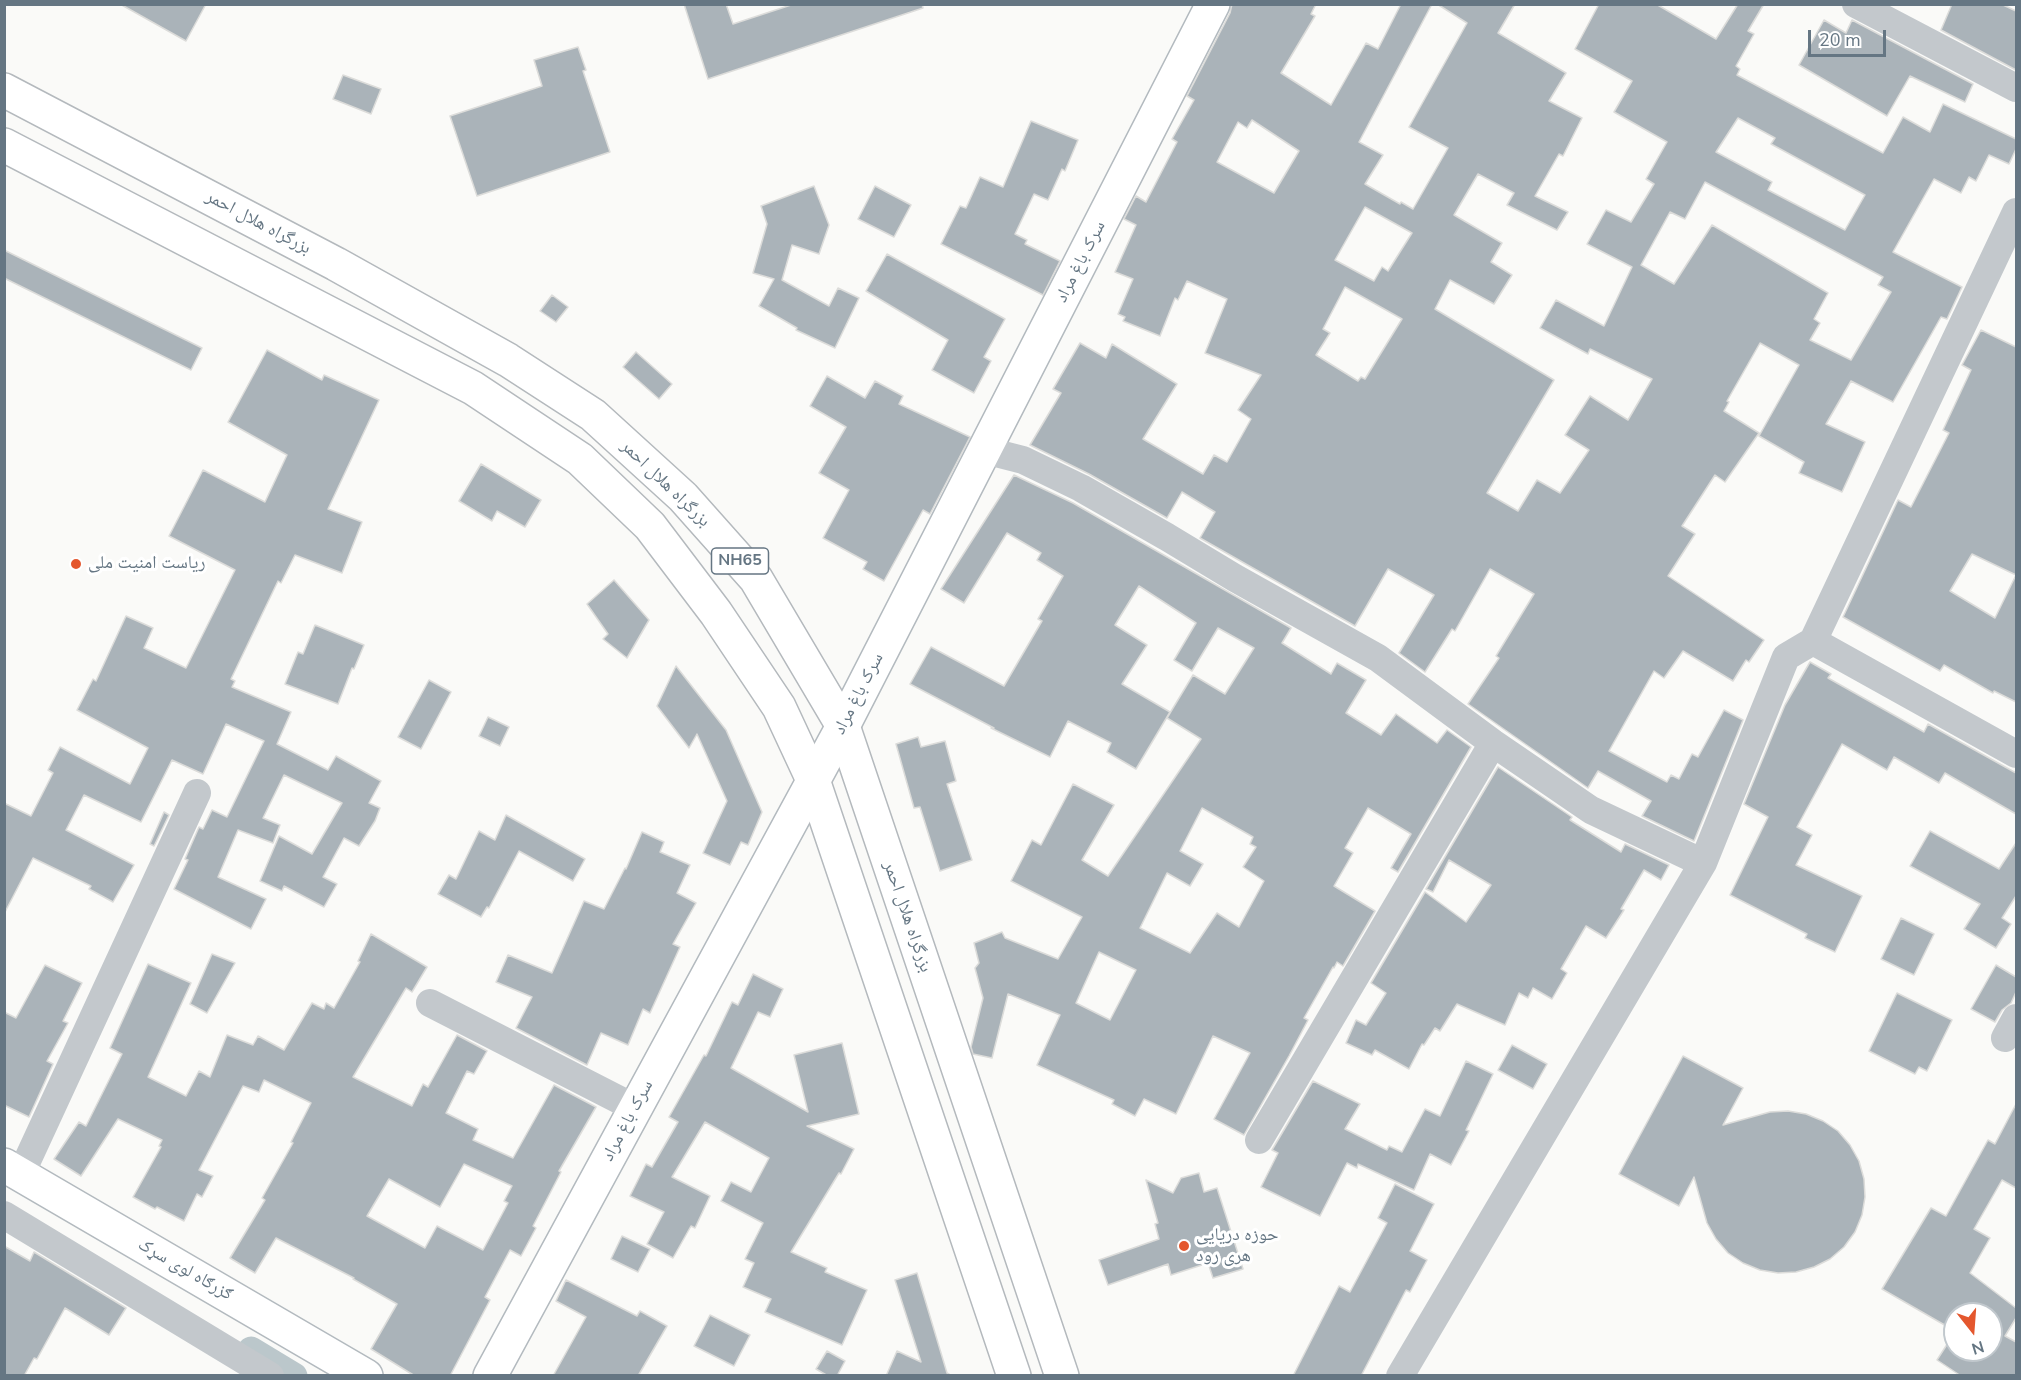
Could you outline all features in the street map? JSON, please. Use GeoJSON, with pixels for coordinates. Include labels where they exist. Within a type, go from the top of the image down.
{"type":"FeatureCollection","features":[{"type":"Feature","properties":{"kind":"main road","name":"سرک باغ مراد"},"geometry":{"type":"LineString","coordinates":[[490,1376],[843,726],[1213,4]]}},
{"type":"Feature","properties":{"kind":"main road","name":"بزرگراه هلال احمر"},"geometry":{"type":"LineString","coordinates":[[4,90],[336,264],[508,360],[593,415],[683,497],[756,579],[843,726],[1062,1376]]}},
{"type":"Feature","properties":{"kind":"main road","name":"NH65"},"geometry":{"type":"LineString","coordinates":[[4,145],[473,388],[580,459],[650,526],[716,613],[779,707],[813,780],[1014,1376]]}},
{"type":"Feature","properties":{"kind":"main road"},"geometry":{"type":"LineString","coordinates":[[317,307],[336,264]]}},
{"type":"Feature","properties":{"kind":"main road","name":"ګزرګاه لوی سړک"},"geometry":{"type":"LineString","coordinates":[[13,1169],[366,1376]]}},
{"type":"Feature","properties":{"kind":"street"},"geometry":{"type":"LineString","coordinates":[[1856,4],[2016,88]]}},
{"type":"Feature","properties":{"kind":"street"},"geometry":{"type":"LineString","coordinates":[[1400,1376],[1703,863],[1786,657],[1813,641],[2016,212]]}},
{"type":"Feature","properties":{"kind":"street"},"geometry":{"type":"LineString","coordinates":[[984,450],[1023,460],[1081,488],[1378,658],[1492,742],[1591,810],[1703,863]]}},
{"type":"Feature","properties":{"kind":"street"},"geometry":{"type":"LineString","coordinates":[[1813,641],[2016,754]]}},
{"type":"Feature","properties":{"kind":"street"},"geometry":{"type":"LineString","coordinates":[[1259,1140],[1492,742]]}},
{"type":"Feature","properties":{"kind":"street"},"geometry":{"type":"LineString","coordinates":[[13,1169],[197,793]]}},
{"type":"Feature","properties":{"kind":"street"},"geometry":{"type":"LineString","coordinates":[[430,1004],[635,1108]]}},
{"type":"Feature","properties":{"kind":"street"},"geometry":{"type":"LineString","coordinates":[[4,1215],[270,1376]]}},
{"type":"Feature","properties":{"kind":"building"},"geometry":{"type":"Polygon","coordinates":[[[120,4],[206,4],[186,41],[120,4]]]}},
{"type":"Feature","properties":{"kind":"building"},"geometry":{"type":"Polygon","coordinates":[[[684,4],[726,4],[733,24],[794,4],[922,4],[923,8],[708,79],[684,4]]]}},
{"type":"Feature","properties":{"kind":"building"},"geometry":{"type":"Polygon","coordinates":[[[1232,4],[1316,4],[1311,14],[1315,16],[1281,73],[1331,105],[1366,43],[1378,49],[1401,4],[1432,4],[1359,142],[1383,155],[1365,184],[1413,209],[1448,148],[1409,127],[1467,23],[1437,4],[1515,4],[1498,33],[1566,73],[1549,101],[1582,118],[1563,156],[1559,154],[1535,196],[1568,212],[1557,230],[1507,205],[1514,193],[1478,174],[1454,215],[1502,243],[1491,262],[1512,275],[1494,304],[1450,280],[1435,309],[1554,380],[1487,493],[1518,511],[1537,480],[1560,493],[1589,450],[1565,435],[1590,396],[1628,420],[1652,379],[1590,349],[1588,354],[1540,328],[1556,300],[1604,326],[1632,267],[1587,244],[1606,210],[1631,222],[1654,184],[1646,179],[1667,142],[1614,112],[1632,81],[1575,49],[1599,4],[1656,4],[1716,39],[1738,4],[1764,4],[1748,31],[1754,34],[1736,66],[1740,69],[1737,75],[1883,153],[1903,117],[1930,132],[1943,104],[2016,139],[2016,149],[2009,164],[1989,155],[1976,181],[1969,177],[1961,193],[1934,179],[1893,252],[1962,287],[1947,319],[1941,317],[1893,402],[1851,381],[1826,424],[1865,442],[1842,492],[1799,473],[1804,462],[1759,436],[1799,365],[1760,343],[1727,401],[1729,402],[1724,411],[1759,433],[1725,482],[1715,475],[1682,526],[1695,534],[1668,576],[1764,640],[1749,662],[1746,660],[1733,681],[1683,651],[1664,678],[1654,671],[1609,751],[1667,782],[1671,775],[1679,779],[1692,754],[1698,757],[1724,710],[1743,720],[1694,841],[1642,816],[1651,801],[1598,771],[1588,788],[1468,704],[1499,658],[1496,656],[1534,594],[1490,569],[1455,631],[1452,629],[1425,672],[1399,653],[1434,595],[1388,569],[1355,626],[1200,538],[1215,512],[1182,492],[1167,518],[1089,474],[1030,445],[1061,393],[1053,389],[1080,343],[1106,358],[1112,344],[1177,384],[1143,439],[1203,474],[1214,455],[1227,462],[1251,419],[1238,410],[1261,375],[1205,353],[1227,299],[1187,281],[1178,300],[1175,298],[1160,336],[1123,321],[1125,317],[1118,314],[1133,279],[1115,272],[1136,225],[1124,219],[1136,196],[1146,202],[1177,142],[1172,139],[1194,100],[1187,96],[1230,13],[1232,4]],[[1738,118],[1716,152],[1772,182],[1768,190],[1845,230],[1865,195],[1771,144],[1775,138],[1738,118]],[[1252,120],[1247,128],[1238,122],[1217,162],[1274,193],[1299,151],[1252,120]],[[1705,182],[1685,219],[1670,212],[1641,265],[1674,284],[1712,225],[1828,293],[1814,319],[1820,323],[1810,340],[1851,360],[1891,292],[1878,285],[1883,277],[1705,182]],[[1365,207],[1335,260],[1374,281],[1382,267],[1388,271],[1412,233],[1365,207]],[[1345,287],[1323,329],[1330,333],[1316,355],[1358,381],[1361,377],[1365,379],[1402,319],[1345,287]]]}},
{"type":"Feature","properties":{"kind":"building"},"geometry":{"type":"Polygon","coordinates":[[[1952,4],[2001,4],[2016,11],[2016,70],[1941,30],[1952,4]]]}},
{"type":"Feature","properties":{"kind":"building"},"geometry":{"type":"Polygon","coordinates":[[[1824,20],[1846,33],[1852,20],[1973,84],[1965,102],[1910,76],[1887,116],[1799,65],[1824,20]]]}},
{"type":"Feature","properties":{"kind":"building"},"geometry":{"type":"Polygon","coordinates":[[[578,47],[586,70],[583,71],[610,152],[477,196],[450,116],[542,86],[534,60],[578,47]]]}},
{"type":"Feature","properties":{"kind":"building"},"geometry":{"type":"Polygon","coordinates":[[[343,75],[381,89],[371,114],[333,99],[343,75]]]}},
{"type":"Feature","properties":{"kind":"building"},"geometry":{"type":"Polygon","coordinates":[[[1031,121],[1078,140],[1065,171],[1062,169],[1048,200],[1034,194],[1015,234],[1027,240],[1025,244],[1060,261],[1043,295],[941,244],[960,206],[966,208],[980,177],[1003,187],[1031,121]]]}},
{"type":"Feature","properties":{"kind":"building"},"geometry":{"type":"Polygon","coordinates":[[[814,186],[829,225],[819,254],[792,245],[782,280],[829,306],[838,288],[859,298],[835,348],[796,330],[797,328],[759,306],[774,279],[753,273],[767,224],[761,206],[814,186]]]}},
{"type":"Feature","properties":{"kind":"building"},"geometry":{"type":"Polygon","coordinates":[[[875,186],[911,205],[894,237],[858,219],[875,186]]]}},
{"type":"Feature","properties":{"kind":"building"},"geometry":{"type":"Polygon","coordinates":[[[4,250],[202,348],[191,370],[4,278],[4,250]]]}},
{"type":"Feature","properties":{"kind":"building"},"geometry":{"type":"Polygon","coordinates":[[[887,254],[1005,319],[984,357],[991,361],[974,393],[932,370],[948,340],[866,291],[887,254]]]}},
{"type":"Feature","properties":{"kind":"building"},"geometry":{"type":"Polygon","coordinates":[[[552,295],[568,307],[556,322],[540,311],[552,295]]]}},
{"type":"Feature","properties":{"kind":"building"},"geometry":{"type":"Polygon","coordinates":[[[1981,330],[2016,347],[2016,575],[2016,702],[1994,691],[1993,693],[1944,665],[1940,671],[1843,617],[1898,500],[1911,507],[1949,433],[1943,430],[1971,370],[1962,365],[1981,330]],[[1972,554],[1950,591],[1995,618],[2016,575],[1972,554]]]}},
{"type":"Feature","properties":{"kind":"building"},"geometry":{"type":"Polygon","coordinates":[[[267,350],[322,380],[324,375],[379,400],[328,509],[362,522],[342,573],[295,555],[281,583],[278,581],[231,679],[235,681],[232,687],[291,712],[277,744],[328,770],[336,756],[381,781],[369,803],[380,808],[375,821],[359,846],[344,838],[323,877],[337,884],[324,907],[284,886],[282,891],[260,881],[279,836],[312,854],[342,803],[284,775],[263,818],[280,825],[273,843],[238,830],[218,877],[266,899],[251,929],[174,889],[188,860],[185,859],[199,827],[203,829],[212,810],[227,817],[264,741],[226,724],[203,774],[172,760],[141,822],[84,795],[66,830],[134,865],[113,902],[89,889],[91,886],[33,858],[4,914],[4,803],[31,816],[53,773],[48,770],[60,747],[130,784],[148,748],[77,710],[93,679],[96,681],[126,616],[153,628],[144,648],[186,668],[235,570],[169,536],[203,470],[265,502],[287,455],[228,422],[267,350]]]}},
{"type":"Feature","properties":{"kind":"building"},"geometry":{"type":"Polygon","coordinates":[[[636,352],[672,384],[659,399],[623,367],[636,352]]]}},
{"type":"Feature","properties":{"kind":"building"},"geometry":{"type":"Polygon","coordinates":[[[827,376],[865,398],[875,381],[903,396],[899,404],[970,437],[930,514],[923,510],[884,581],[863,569],[867,562],[823,538],[849,490],[819,473],[846,427],[810,406],[827,376]]]}},
{"type":"Feature","properties":{"kind":"building"},"geometry":{"type":"Polygon","coordinates":[[[481,464],[541,500],[525,527],[497,511],[492,521],[459,501],[481,464]]]}},
{"type":"Feature","properties":{"kind":"building"},"geometry":{"type":"Polygon","coordinates":[[[1014,475],[1073,503],[1291,628],[1282,643],[1331,674],[1337,663],[1366,680],[1346,713],[1381,735],[1396,714],[1437,743],[1447,730],[1471,747],[1398,872],[1391,868],[1411,834],[1368,808],[1345,848],[1353,853],[1334,886],[1375,911],[1343,966],[1337,962],[1333,967],[1304,1018],[1308,1020],[1289,1056],[1244,1135],[1214,1119],[1250,1053],[1213,1036],[1176,1114],[1144,1099],[1135,1116],[1112,1104],[1114,1100],[1037,1065],[1060,1015],[1008,994],[992,1058],[973,1054],[971,1047],[983,998],[975,968],[979,963],[974,943],[1002,932],[1005,938],[1058,959],[1082,917],[1011,881],[1032,840],[1041,845],[1073,784],[1114,805],[1082,860],[1108,876],[1201,739],[1167,718],[1193,675],[1225,694],[1254,648],[1218,628],[1192,671],[1174,660],[1196,623],[1139,586],[1115,625],[1147,645],[1122,684],[1170,712],[1136,769],[1107,752],[1111,743],[1068,721],[1050,757],[910,684],[931,647],[1004,686],[1042,621],[1038,619],[1063,576],[1037,560],[1041,553],[1007,533],[964,603],[941,589],[1014,475]],[[1202,808],[1180,851],[1203,864],[1190,886],[1167,873],[1140,928],[1190,953],[1217,913],[1239,927],[1264,881],[1243,867],[1256,847],[1250,844],[1253,837],[1202,808]],[[1099,952],[1076,1003],[1110,1020],[1136,970],[1099,952]]]}},
{"type":"Feature","properties":{"kind":"building"},"geometry":{"type":"Polygon","coordinates":[[[614,580],[649,620],[627,658],[603,639],[608,634],[587,604],[614,580]]]}},
{"type":"Feature","properties":{"kind":"building"},"geometry":{"type":"Polygon","coordinates":[[[315,625],[364,645],[338,704],[285,684],[298,652],[303,654],[315,625]]]}},
{"type":"Feature","properties":{"kind":"building"},"geometry":{"type":"Polygon","coordinates":[[[1810,662],[1831,674],[1828,678],[1924,732],[1928,724],[2016,773],[2016,814],[1945,773],[1939,783],[1894,757],[1887,770],[1842,744],[1797,827],[1812,835],[1796,865],[1862,896],[1835,952],[1805,938],[1807,934],[1730,895],[1768,817],[1744,804],[1785,705],[1810,662]]]}},
{"type":"Feature","properties":{"kind":"building"},"geometry":{"type":"Polygon","coordinates":[[[676,666],[726,730],[762,812],[748,845],[741,842],[730,865],[703,853],[727,801],[697,734],[689,748],[657,706],[676,666]]]}},
{"type":"Feature","properties":{"kind":"building"},"geometry":{"type":"Polygon","coordinates":[[[429,680],[451,692],[421,749],[398,737],[429,680]]]}},
{"type":"Feature","properties":{"kind":"building"},"geometry":{"type":"Polygon","coordinates":[[[488,717],[509,727],[500,746],[479,736],[488,717]]]}},
{"type":"Feature","properties":{"kind":"building"},"geometry":{"type":"Polygon","coordinates":[[[918,737],[921,747],[945,741],[956,781],[947,784],[972,860],[940,871],[920,807],[914,808],[896,744],[918,737]]]}},
{"type":"Feature","properties":{"kind":"building"},"geometry":{"type":"Polygon","coordinates":[[[1498,767],[1572,817],[1570,820],[1621,852],[1625,844],[1669,865],[1661,880],[1644,870],[1621,909],[1624,910],[1606,938],[1586,926],[1561,969],[1567,973],[1552,999],[1533,988],[1528,998],[1519,993],[1505,1025],[1457,1004],[1440,1031],[1435,1028],[1424,1045],[1422,1044],[1409,1069],[1375,1050],[1372,1055],[1346,1043],[1356,1020],[1366,1025],[1386,993],[1371,983],[1425,892],[1466,922],[1491,885],[1449,860],[1433,892],[1426,889],[1498,767]]]}},
{"type":"Feature","properties":{"kind":"building"},"geometry":{"type":"Polygon","coordinates":[[[164,812],[169,815],[154,846],[150,844],[164,812]]]}},
{"type":"Feature","properties":{"kind":"building"},"geometry":{"type":"Polygon","coordinates":[[[506,815],[585,859],[573,881],[519,851],[489,908],[487,907],[481,917],[438,894],[449,875],[456,879],[479,831],[495,840],[506,815]]]}},
{"type":"Feature","properties":{"kind":"building"},"geometry":{"type":"Polygon","coordinates":[[[1930,831],[1999,869],[2016,843],[2016,896],[2002,918],[2011,924],[1996,948],[1964,929],[1980,904],[1910,866],[1930,831]]]}},
{"type":"Feature","properties":{"kind":"building"},"geometry":{"type":"Polygon","coordinates":[[[642,832],[664,842],[660,852],[690,865],[677,893],[696,903],[673,944],[680,947],[650,1013],[643,1009],[628,1045],[601,1033],[587,1065],[516,1028],[532,997],[496,982],[508,955],[552,973],[584,901],[604,909],[626,869],[642,832]]]}},
{"type":"Feature","properties":{"kind":"building"},"geometry":{"type":"Polygon","coordinates":[[[1901,918],[1934,934],[1914,975],[1881,959],[1901,918]]]}},
{"type":"Feature","properties":{"kind":"building"},"geometry":{"type":"Polygon","coordinates":[[[371,934],[427,967],[412,992],[406,988],[353,1077],[412,1106],[423,1084],[428,1087],[457,1035],[487,1051],[474,1074],[467,1071],[446,1113],[478,1129],[473,1140],[513,1158],[554,1085],[596,1107],[559,1171],[561,1172],[533,1226],[536,1228],[521,1256],[510,1250],[485,1297],[490,1300],[450,1376],[415,1376],[371,1349],[397,1304],[354,1278],[276,1238],[255,1273],[230,1258],[265,1200],[262,1198],[293,1143],[291,1142],[311,1103],[264,1080],[259,1092],[243,1086],[199,1170],[213,1176],[202,1197],[197,1194],[184,1221],[133,1197],[161,1147],[159,1146],[162,1140],[118,1119],[81,1176],[54,1159],[79,1122],[86,1126],[122,1054],[110,1048],[148,964],[191,983],[148,1077],[186,1096],[199,1071],[210,1077],[227,1035],[253,1045],[258,1036],[284,1050],[312,1003],[324,1009],[326,1003],[334,1008],[360,962],[358,961],[371,934]],[[464,1164],[440,1207],[389,1179],[367,1216],[425,1248],[437,1226],[483,1250],[508,1203],[504,1201],[512,1186],[464,1164]]]}},
{"type":"Feature","properties":{"kind":"building"},"geometry":{"type":"Polygon","coordinates":[[[212,954],[235,963],[207,1013],[190,1004],[212,954]]]}},
{"type":"Feature","properties":{"kind":"building"},"geometry":{"type":"Polygon","coordinates":[[[45,965],[82,983],[63,1021],[68,1023],[47,1061],[53,1064],[29,1117],[4,1105],[4,1012],[16,1018],[45,965]]]}},
{"type":"Feature","properties":{"kind":"building"},"geometry":{"type":"Polygon","coordinates":[[[1996,965],[2016,977],[2016,992],[2011,1003],[2002,1010],[1995,1022],[1971,1009],[1996,965]]]}},
{"type":"Feature","properties":{"kind":"building"},"geometry":{"type":"Polygon","coordinates":[[[753,974],[783,989],[770,1017],[758,1012],[731,1068],[808,1112],[794,1055],[842,1043],[859,1114],[807,1126],[854,1149],[841,1174],[839,1173],[791,1252],[827,1268],[825,1272],[867,1290],[842,1345],[765,1312],[771,1299],[743,1287],[754,1263],[745,1259],[763,1223],[721,1201],[731,1182],[751,1192],[769,1158],[705,1122],[672,1177],[710,1196],[695,1228],[691,1226],[673,1258],[647,1244],[664,1212],[630,1196],[646,1164],[652,1167],[678,1122],[669,1117],[704,1055],[706,1056],[732,1002],[738,1005],[753,974]]]}},
{"type":"Feature","properties":{"kind":"building"},"geometry":{"type":"Polygon","coordinates":[[[1897,993],[1952,1020],[1927,1071],[1919,1067],[1915,1074],[1869,1051],[1897,993]]]}},
{"type":"Feature","properties":{"kind":"building"},"geometry":{"type":"Polygon","coordinates":[[[1512,1045],[1547,1064],[1533,1089],[1498,1070],[1512,1045]]]}},
{"type":"Feature","properties":{"kind":"building"},"geometry":{"type":"Polygon","coordinates":[[[1683,1056],[1743,1088],[1723,1125],[1770,1112],[1788,1111],[1806,1114],[1823,1121],[1838,1131],[1850,1145],[1859,1161],[1864,1179],[1865,1197],[1862,1215],[1855,1232],[1844,1247],[1830,1259],[1796,1272],[1778,1273],[1760,1270],[1728,1253],[1716,1239],[1707,1223],[1694,1177],[1679,1206],[1619,1174],[1683,1056]]]}},
{"type":"Feature","properties":{"kind":"building"},"geometry":{"type":"Polygon","coordinates":[[[1466,1061],[1493,1074],[1466,1130],[1469,1131],[1451,1165],[1430,1154],[1414,1190],[1358,1164],[1357,1168],[1347,1163],[1320,1216],[1261,1187],[1278,1153],[1272,1150],[1313,1081],[1360,1104],[1345,1129],[1387,1150],[1389,1146],[1402,1152],[1425,1109],[1440,1116],[1466,1061]]]}},
{"type":"Feature","properties":{"kind":"building"},"geometry":{"type":"Polygon","coordinates":[[[2016,1104],[2016,1188],[2002,1180],[1974,1229],[1990,1238],[1970,1273],[2016,1308],[2016,1318],[2005,1336],[2016,1342],[2016,1376],[1961,1376],[1937,1360],[1943,1351],[1943,1362],[2003,1362],[2003,1302],[1943,1302],[1943,1324],[1882,1289],[1931,1208],[1946,1216],[1988,1140],[1995,1144],[2016,1104]]]}},
{"type":"Feature","properties":{"kind":"building"},"geometry":{"type":"Polygon","coordinates":[[[1199,1173],[1204,1192],[1217,1188],[1243,1269],[1213,1278],[1208,1263],[1171,1275],[1168,1264],[1108,1285],[1099,1260],[1159,1239],[1155,1224],[1158,1223],[1146,1180],[1173,1193],[1181,1178],[1199,1173]]]}},
{"type":"Feature","properties":{"kind":"building"},"geometry":{"type":"Polygon","coordinates":[[[1395,1184],[1434,1204],[1410,1251],[1427,1260],[1410,1292],[1406,1290],[1361,1376],[1293,1376],[1339,1286],[1350,1292],[1387,1223],[1378,1218],[1395,1184]]]}},
{"type":"Feature","properties":{"kind":"building"},"geometry":{"type":"Polygon","coordinates":[[[622,1236],[650,1249],[638,1272],[611,1259],[622,1236]]]}},
{"type":"Feature","properties":{"kind":"building"},"geometry":{"type":"Polygon","coordinates":[[[4,1246],[30,1261],[34,1252],[126,1308],[109,1335],[65,1308],[37,1359],[34,1358],[24,1376],[4,1376],[4,1246]]]}},
{"type":"Feature","properties":{"kind":"building"},"geometry":{"type":"Polygon","coordinates":[[[917,1273],[947,1373],[952,1376],[886,1376],[897,1351],[921,1362],[895,1280],[917,1273]]]}},
{"type":"Feature","properties":{"kind":"building"},"geometry":{"type":"Polygon","coordinates":[[[566,1280],[637,1316],[640,1311],[667,1326],[638,1376],[553,1376],[586,1317],[556,1301],[566,1280]]]}},
{"type":"Feature","properties":{"kind":"building"},"geometry":{"type":"Polygon","coordinates":[[[710,1315],[750,1335],[734,1366],[694,1346],[710,1315]]]}},
{"type":"Feature","properties":{"kind":"building"},"geometry":{"type":"Polygon","coordinates":[[[827,1351],[845,1361],[837,1376],[828,1376],[816,1369],[827,1351]]]}},
{"type":"Feature","properties":{"kind":"waterway"},"geometry":{"type":"LineString","coordinates":[[251,1350],[294,1376]]}},
{"type":"Feature","properties":{"kind":"place","name":"ریاست امنیت ملی"},"geometry":{"type":"Point","coordinates":[76,564]}},
{"type":"Feature","properties":{"kind":"place","name":"حوزه دریایی هری رود"},"geometry":{"type":"Point","coordinates":[1184,1246]}}]}
